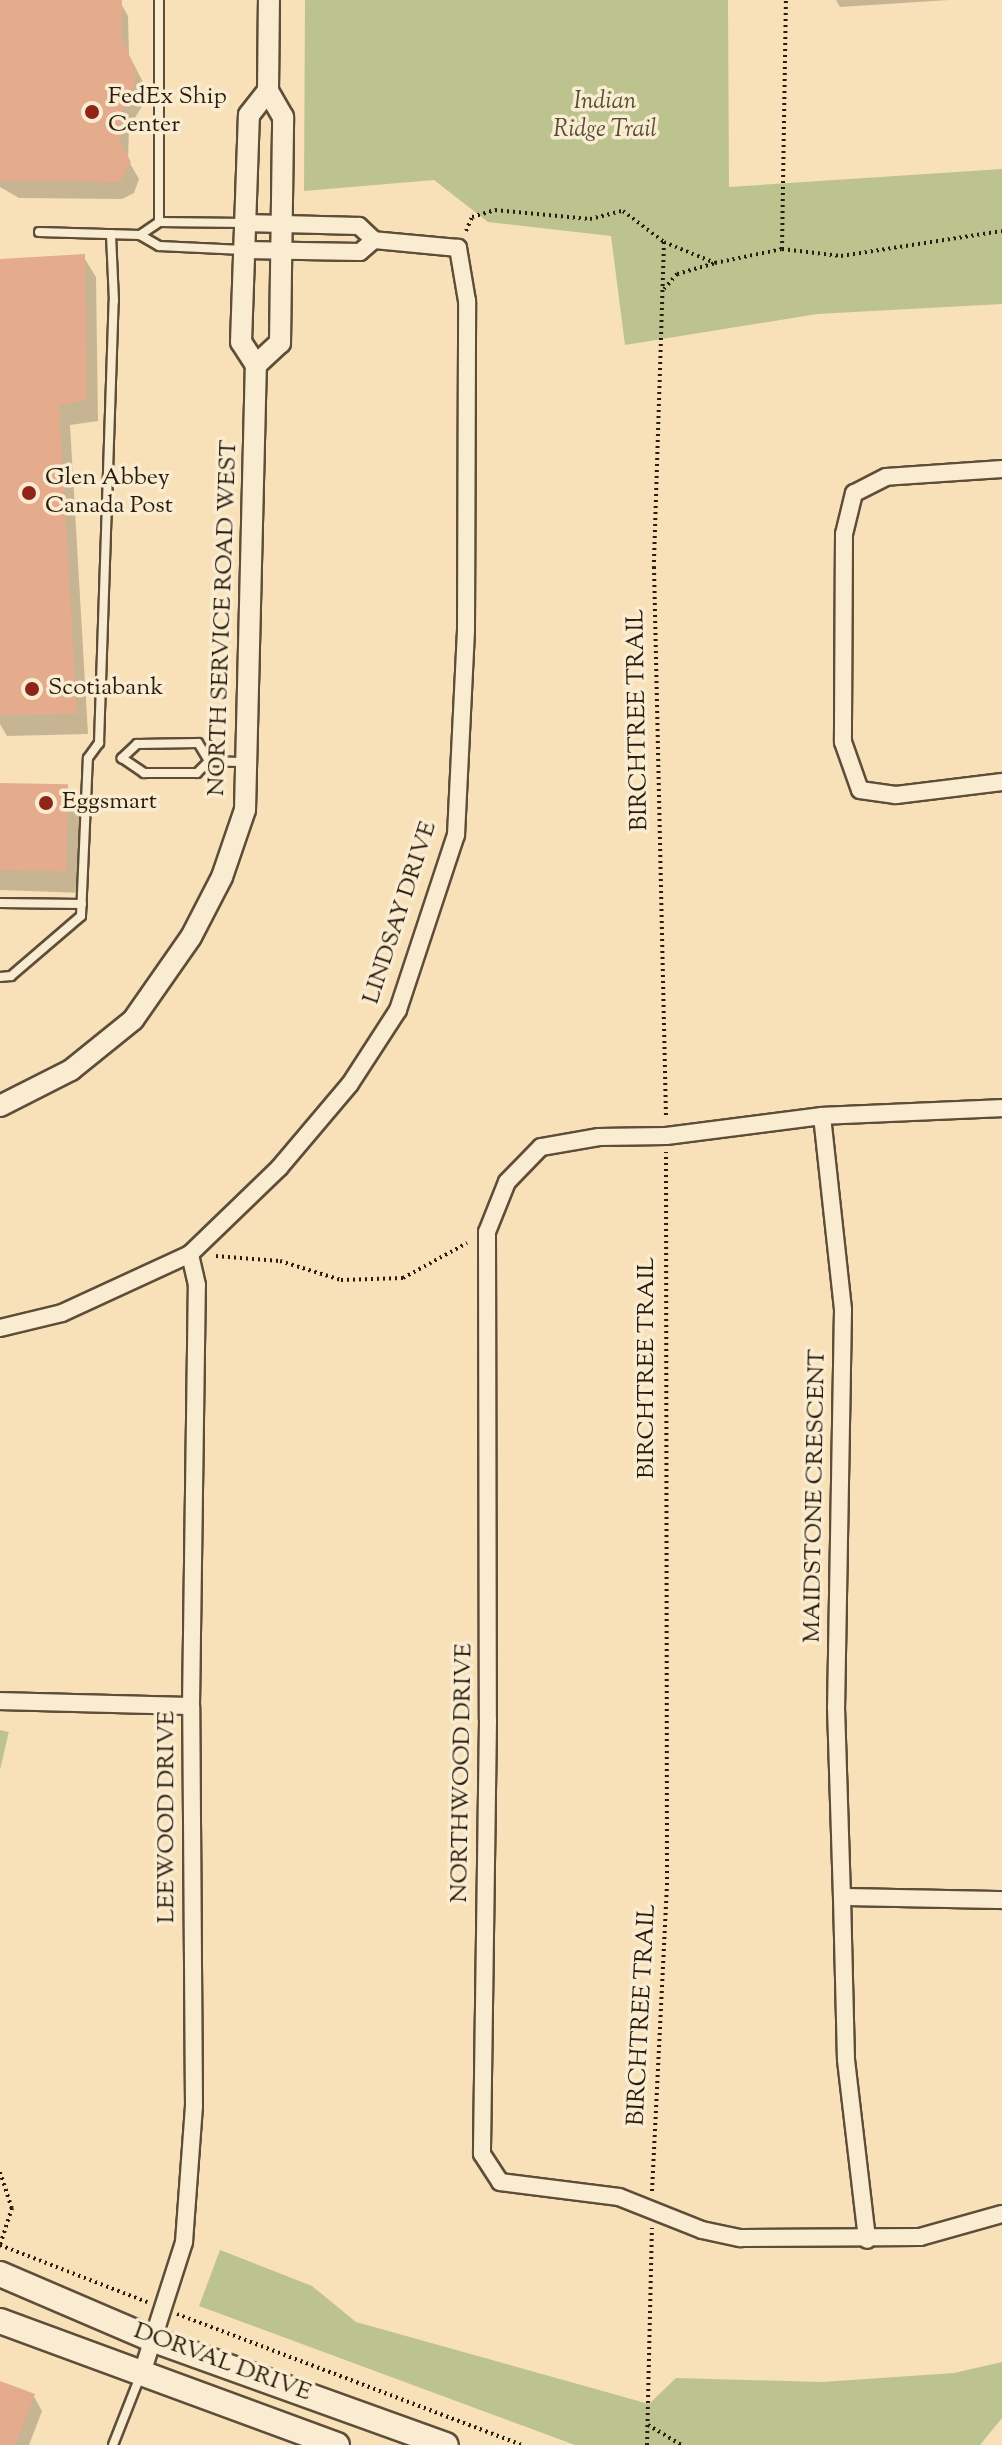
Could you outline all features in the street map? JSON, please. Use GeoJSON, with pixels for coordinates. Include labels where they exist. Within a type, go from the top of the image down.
{"type":"FeatureCollection","features":[{"type":"Feature","properties":{"kind":"main road","name":"DORVAL DRIVE"},"geometry":{"type":"LineString","coordinates":[[0,2274],[154,2340],[446,2445]]}},
{"type":"Feature","properties":{"kind":"main road","name":"DORVAL DRIVE"},"geometry":{"type":"LineString","coordinates":[[0,2321],[337,2445]]}},
{"type":"Feature","properties":{"kind":"street"},"geometry":{"type":"LineString","coordinates":[[256,365],[280,343],[283,117],[268,91],[269,0]]}},
{"type":"Feature","properties":{"kind":"street"},"geometry":{"type":"LineString","coordinates":[[268,91],[249,115],[245,223],[359,226],[374,240],[458,248]]}},
{"type":"Feature","properties":{"kind":"street","name":"NORTH SERVICE ROAD WEST"},"geometry":{"type":"LineString","coordinates":[[0,1106],[71,1070],[133,1020],[167,975],[235,843],[245,810],[249,762],[256,365],[241,342],[245,223]]}},
{"type":"Feature","properties":{"kind":"street"},"geometry":{"type":"LineString","coordinates":[[244,250],[360,252],[374,240]]}},
{"type":"Feature","properties":{"kind":"street","name":"LINDSAY DRIVE"},"geometry":{"type":"LineString","coordinates":[[0,1328],[62,1313],[190,1254],[279,1168],[350,1084],[398,1010],[456,835],[466,629],[467,301],[458,248]]}},
{"type":"Feature","properties":{"kind":"street"},"geometry":{"type":"LineString","coordinates":[[1002,469],[886,477],[854,493],[844,534],[843,742],[860,790],[896,795],[1002,782]]}},
{"type":"Feature","properties":{"kind":"street"},"geometry":{"type":"LineString","coordinates":[[822,1116],[1002,1108]]}},
{"type":"Feature","properties":{"kind":"street","name":"NORTHWOOD DRIVE"},"geometry":{"type":"LineString","coordinates":[[822,1116],[666,1136],[599,1137],[541,1147],[507,1182],[487,1232],[488,1720],[482,2154],[500,2182],[619,2197],[651,2211],[730,2236],[867,2240],[920,2237],[1002,2214]]}},
{"type":"Feature","properties":{"kind":"street","name":"MAIDSTONE CRESCENT"},"geometry":{"type":"LineString","coordinates":[[822,1116],[843,1310],[836,1707],[846,2060],[867,2240]]}},
{"type":"Feature","properties":{"kind":"street","name":"LEEWOOD DRIVE"},"geometry":{"type":"LineString","coordinates":[[142,2373],[184,2242],[194,2106],[191,1706],[197,1285],[190,1254]]}},
{"type":"Feature","properties":{"kind":"street"},"geometry":{"type":"LineString","coordinates":[[0,1701],[191,1706]]}},
{"type":"Feature","properties":{"kind":"street"},"geometry":{"type":"LineString","coordinates":[[842,1897],[1002,1900]]}},
{"type":"Feature","properties":{"kind":"lane"},"geometry":{"type":"LineString","coordinates":[[159,0],[159,222]]}},
{"type":"Feature","properties":{"kind":"lane"},"geometry":{"type":"LineString","coordinates":[[140,235],[159,222],[245,223]]}},
{"type":"Feature","properties":{"kind":"lane"},"geometry":{"type":"LineString","coordinates":[[39,232],[140,235],[159,246],[244,250]]}},
{"type":"Feature","properties":{"kind":"lane"},"geometry":{"type":"LineString","coordinates":[[0,977],[11,976],[81,916],[88,758],[99,743],[114,301],[111,234]]}},
{"type":"Feature","properties":{"kind":"lane"},"geometry":{"type":"LineString","coordinates":[[209,761],[198,743],[137,744],[122,758],[144,773],[197,773],[209,761],[249,762]]}},
{"type":"Feature","properties":{"kind":"lane"},"geometry":{"type":"LineString","coordinates":[[0,903],[82,904]]}},
{"type":"Feature","properties":{"kind":"lane"},"geometry":{"type":"LineString","coordinates":[[113,2445],[142,2373]]}},
{"type":"Feature","properties":{"kind":"path"},"geometry":{"type":"LineString","coordinates":[[782,249],[786,0]]}},
{"type":"Feature","properties":{"kind":"path"},"geometry":{"type":"LineString","coordinates":[[458,248],[472,217],[495,210],[590,219],[623,211],[664,242],[715,263]]}},
{"type":"Feature","properties":{"kind":"path"},"geometry":{"type":"LineString","coordinates":[[663,290],[677,274],[782,249],[841,256],[1002,231]]}},
{"type":"Feature","properties":{"kind":"path","name":"BIRCHTREE TRAIL"},"geometry":{"type":"LineString","coordinates":[[647,2445],[651,2211],[667,1879],[666,1136],[654,567],[664,242]]}},
{"type":"Feature","properties":{"kind":"path"},"geometry":{"type":"LineString","coordinates":[[190,1254],[280,1261],[341,1280],[403,1278],[487,1232]]}},
{"type":"Feature","properties":{"kind":"path"},"geometry":{"type":"LineString","coordinates":[[0,2172],[12,2208],[0,2245],[521,2445]]}},
{"type":"Feature","properties":{"kind":"path"},"geometry":{"type":"LineString","coordinates":[[648,2425],[681,2445]]}},
{"type":"Feature","properties":{"kind":"green space","name":"Indian Ridge Trail"},"geometry":{"type":"Polygon","coordinates":[[[305,0],[728,0],[729,187],[1002,169],[1002,304],[817,314],[625,345],[611,236],[488,222],[434,180],[304,191],[305,0]]]}},
{"type":"Feature","properties":{"kind":"green space"},"geometry":{"type":"Polygon","coordinates":[[[0,1730],[9,1732],[0,1770],[0,1730]]]}},
{"type":"Feature","properties":{"kind":"green space"},"geometry":{"type":"Polygon","coordinates":[[[220,2250],[312,2286],[356,2322],[649,2404],[676,2378],[822,2382],[954,2373],[1002,2362],[1002,2418],[980,2445],[575,2445],[199,2306],[220,2250]]]}},
{"type":"Feature","properties":{"kind":"building"},"geometry":{"type":"Polygon","coordinates":[[[0,0],[122,0],[121,37],[137,74],[131,99],[121,111],[120,142],[131,162],[120,182],[0,180],[0,0]]]}},
{"type":"Feature","properties":{"kind":"building"},"geometry":{"type":"Polygon","coordinates":[[[85,254],[87,400],[59,405],[77,714],[0,715],[0,259],[85,254]]]}},
{"type":"Feature","properties":{"kind":"building"},"geometry":{"type":"Polygon","coordinates":[[[0,783],[68,784],[66,871],[0,870],[0,783]]]}},
{"type":"Feature","properties":{"kind":"building"},"geometry":{"type":"Polygon","coordinates":[[[0,2381],[35,2394],[15,2445],[0,2445],[0,2381]]]}},
{"type":"Feature","properties":{"kind":"place","name":"FedEx Ship Center"},"geometry":{"type":"Point","coordinates":[92,112]}},
{"type":"Feature","properties":{"kind":"place","name":"Glen Abbey Canada Post"},"geometry":{"type":"Point","coordinates":[29,493]}},
{"type":"Feature","properties":{"kind":"place","name":"Scotiabank"},"geometry":{"type":"Point","coordinates":[32,689]}},
{"type":"Feature","properties":{"kind":"place","name":"Eggsmart"},"geometry":{"type":"Point","coordinates":[46,803]}}]}
